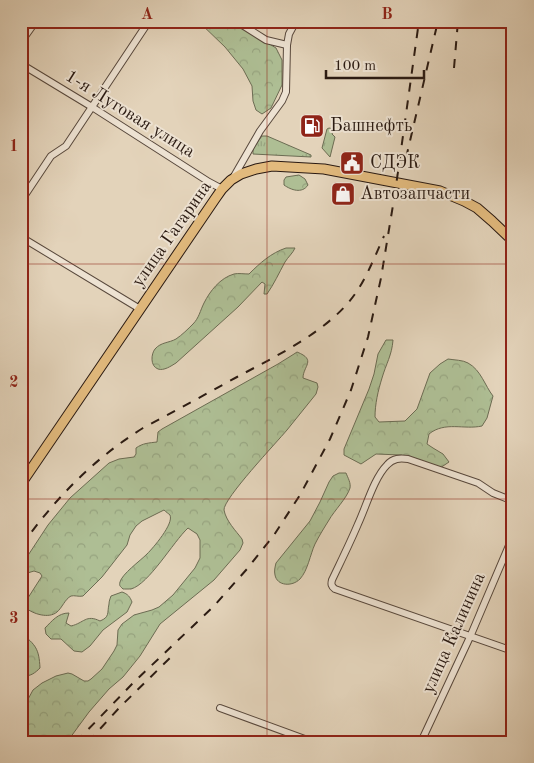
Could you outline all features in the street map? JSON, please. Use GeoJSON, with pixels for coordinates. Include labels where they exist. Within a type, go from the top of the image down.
{"type":"FeatureCollection","features":[{"type":"Feature","properties":{"kind":"main road","name":"улица Гагарина"},"geometry":{"type":"LineString","coordinates":[[21,484],[222,189],[241,174],[272,166],[324,169],[432,189],[464,200],[477,208],[513,241]]}},
{"type":"Feature","properties":{"kind":"street"},"geometry":{"type":"LineString","coordinates":[[21,42],[36,21]]}},
{"type":"Feature","properties":{"kind":"street"},"geometry":{"type":"LineString","coordinates":[[21,208],[23,198],[51,156],[66,146],[149,21]]}},
{"type":"Feature","properties":{"kind":"street"},"geometry":{"type":"LineString","coordinates":[[236,21],[266,40],[286,45]]}},
{"type":"Feature","properties":{"kind":"street"},"geometry":{"type":"LineString","coordinates":[[231,180],[286,92],[286,45],[296,21]]}},
{"type":"Feature","properties":{"kind":"street","name":"1-я Луговая улица"},"geometry":{"type":"LineString","coordinates":[[21,64],[222,189]]}},
{"type":"Feature","properties":{"kind":"street"},"geometry":{"type":"LineString","coordinates":[[21,237],[140,309]]}},
{"type":"Feature","properties":{"kind":"street"},"geometry":{"type":"LineString","coordinates":[[513,501],[493,493],[478,483],[408,459],[400,458],[393,460],[379,475],[331,584],[335,589],[513,651]]}},
{"type":"Feature","properties":{"kind":"street","name":"улица Калинина"},"geometry":{"type":"LineString","coordinates":[[421,742],[470,637],[513,536]]}},
{"type":"Feature","properties":{"kind":"street"},"geometry":{"type":"LineString","coordinates":[[220,708],[313,742]]}},
{"type":"Feature","properties":{"kind":"green space"},"geometry":{"type":"Polygon","coordinates":[[[198,21],[232,21],[276,48],[282,60],[282,85],[271,108],[262,114],[256,110],[252,86],[243,69],[225,47],[198,21]]]}},
{"type":"Feature","properties":{"kind":"green space"},"geometry":{"type":"Polygon","coordinates":[[[327,129],[334,129],[332,134],[335,137],[330,157],[322,148],[327,129]]]}},
{"type":"Feature","properties":{"kind":"green space"},"geometry":{"type":"Polygon","coordinates":[[[262,136],[267,136],[311,155],[311,157],[253,154],[253,148],[262,136]]]}},
{"type":"Feature","properties":{"kind":"green space"},"geometry":{"type":"Polygon","coordinates":[[[299,175],[305,179],[308,185],[303,190],[296,190],[284,185],[286,177],[299,175]]]}},
{"type":"Feature","properties":{"kind":"green space"},"geometry":{"type":"Polygon","coordinates":[[[286,248],[295,248],[267,294],[264,294],[265,284],[262,282],[238,307],[176,363],[163,369],[155,367],[152,360],[155,349],[176,339],[193,324],[209,294],[220,282],[234,274],[249,274],[266,259],[286,248]]]}},
{"type":"Feature","properties":{"kind":"green space"},"geometry":{"type":"Polygon","coordinates":[[[386,340],[393,340],[376,402],[375,417],[379,422],[405,421],[417,409],[430,373],[448,359],[464,361],[472,366],[480,374],[493,396],[487,418],[482,426],[448,427],[435,430],[429,434],[427,444],[443,454],[449,462],[440,468],[401,455],[376,454],[361,464],[344,455],[344,449],[369,389],[378,354],[386,340]]]}},
{"type":"Feature","properties":{"kind":"green space"},"geometry":{"type":"Polygon","coordinates":[[[297,352],[308,361],[303,378],[317,383],[316,394],[241,483],[226,504],[224,510],[227,518],[242,539],[243,543],[240,550],[214,580],[160,624],[140,656],[123,677],[109,689],[89,712],[67,742],[21,742],[21,712],[33,690],[56,676],[68,673],[84,681],[91,679],[102,669],[114,651],[117,645],[118,630],[122,624],[134,615],[159,607],[173,595],[195,568],[200,558],[200,540],[197,534],[188,528],[153,571],[138,586],[131,589],[120,587],[121,579],[124,575],[150,551],[166,530],[170,515],[164,510],[136,526],[130,535],[127,545],[102,577],[83,596],[71,596],[54,614],[41,615],[26,608],[26,601],[42,576],[34,571],[21,575],[21,566],[48,525],[70,498],[109,463],[119,459],[134,457],[136,448],[144,444],[157,442],[158,432],[162,429],[297,352]]]}},
{"type":"Feature","properties":{"kind":"green space"},"geometry":{"type":"Polygon","coordinates":[[[339,473],[346,473],[350,484],[348,492],[318,538],[303,575],[297,582],[282,583],[276,579],[276,563],[310,521],[329,482],[333,476],[339,473]]]}},
{"type":"Feature","properties":{"kind":"green space"},"geometry":{"type":"Polygon","coordinates":[[[122,592],[132,602],[127,612],[103,630],[90,646],[82,652],[74,651],[61,639],[51,639],[46,634],[45,628],[65,613],[69,613],[66,623],[71,626],[91,618],[100,621],[108,614],[111,596],[122,592]]]}},
{"type":"Feature","properties":{"kind":"green space"},"geometry":{"type":"Polygon","coordinates":[[[21,633],[36,648],[40,662],[40,668],[33,674],[26,676],[21,674],[21,633]]]}},
{"type":"Feature","properties":{"kind":"railway"},"geometry":{"type":"LineString","coordinates":[[76,742],[133,683],[213,607],[247,569],[274,535],[300,495],[330,439],[351,390],[368,337],[381,278],[419,21]]}},
{"type":"Feature","properties":{"kind":"railway"},"geometry":{"type":"LineString","coordinates":[[406,158],[438,21]]}},
{"type":"Feature","properties":{"kind":"railway"},"geometry":{"type":"LineString","coordinates":[[454,68],[458,21]]}},
{"type":"Feature","properties":{"kind":"railway"},"geometry":{"type":"LineString","coordinates":[[21,546],[62,496],[107,453],[143,428],[301,342],[331,320],[355,294],[371,266],[384,236]]}},
{"type":"Feature","properties":{"kind":"railway"},"geometry":{"type":"LineString","coordinates":[[88,742],[120,707],[174,654]]}},
{"type":"Feature","properties":{"kind":"place","name":"Башнефть"},"geometry":{"type":"Point","coordinates":[312,126]}},
{"type":"Feature","properties":{"kind":"place","name":"СДЭК"},"geometry":{"type":"Point","coordinates":[352,163]}},
{"type":"Feature","properties":{"kind":"place","name":"Автозапчасти"},"geometry":{"type":"Point","coordinates":[343,194]}}]}
